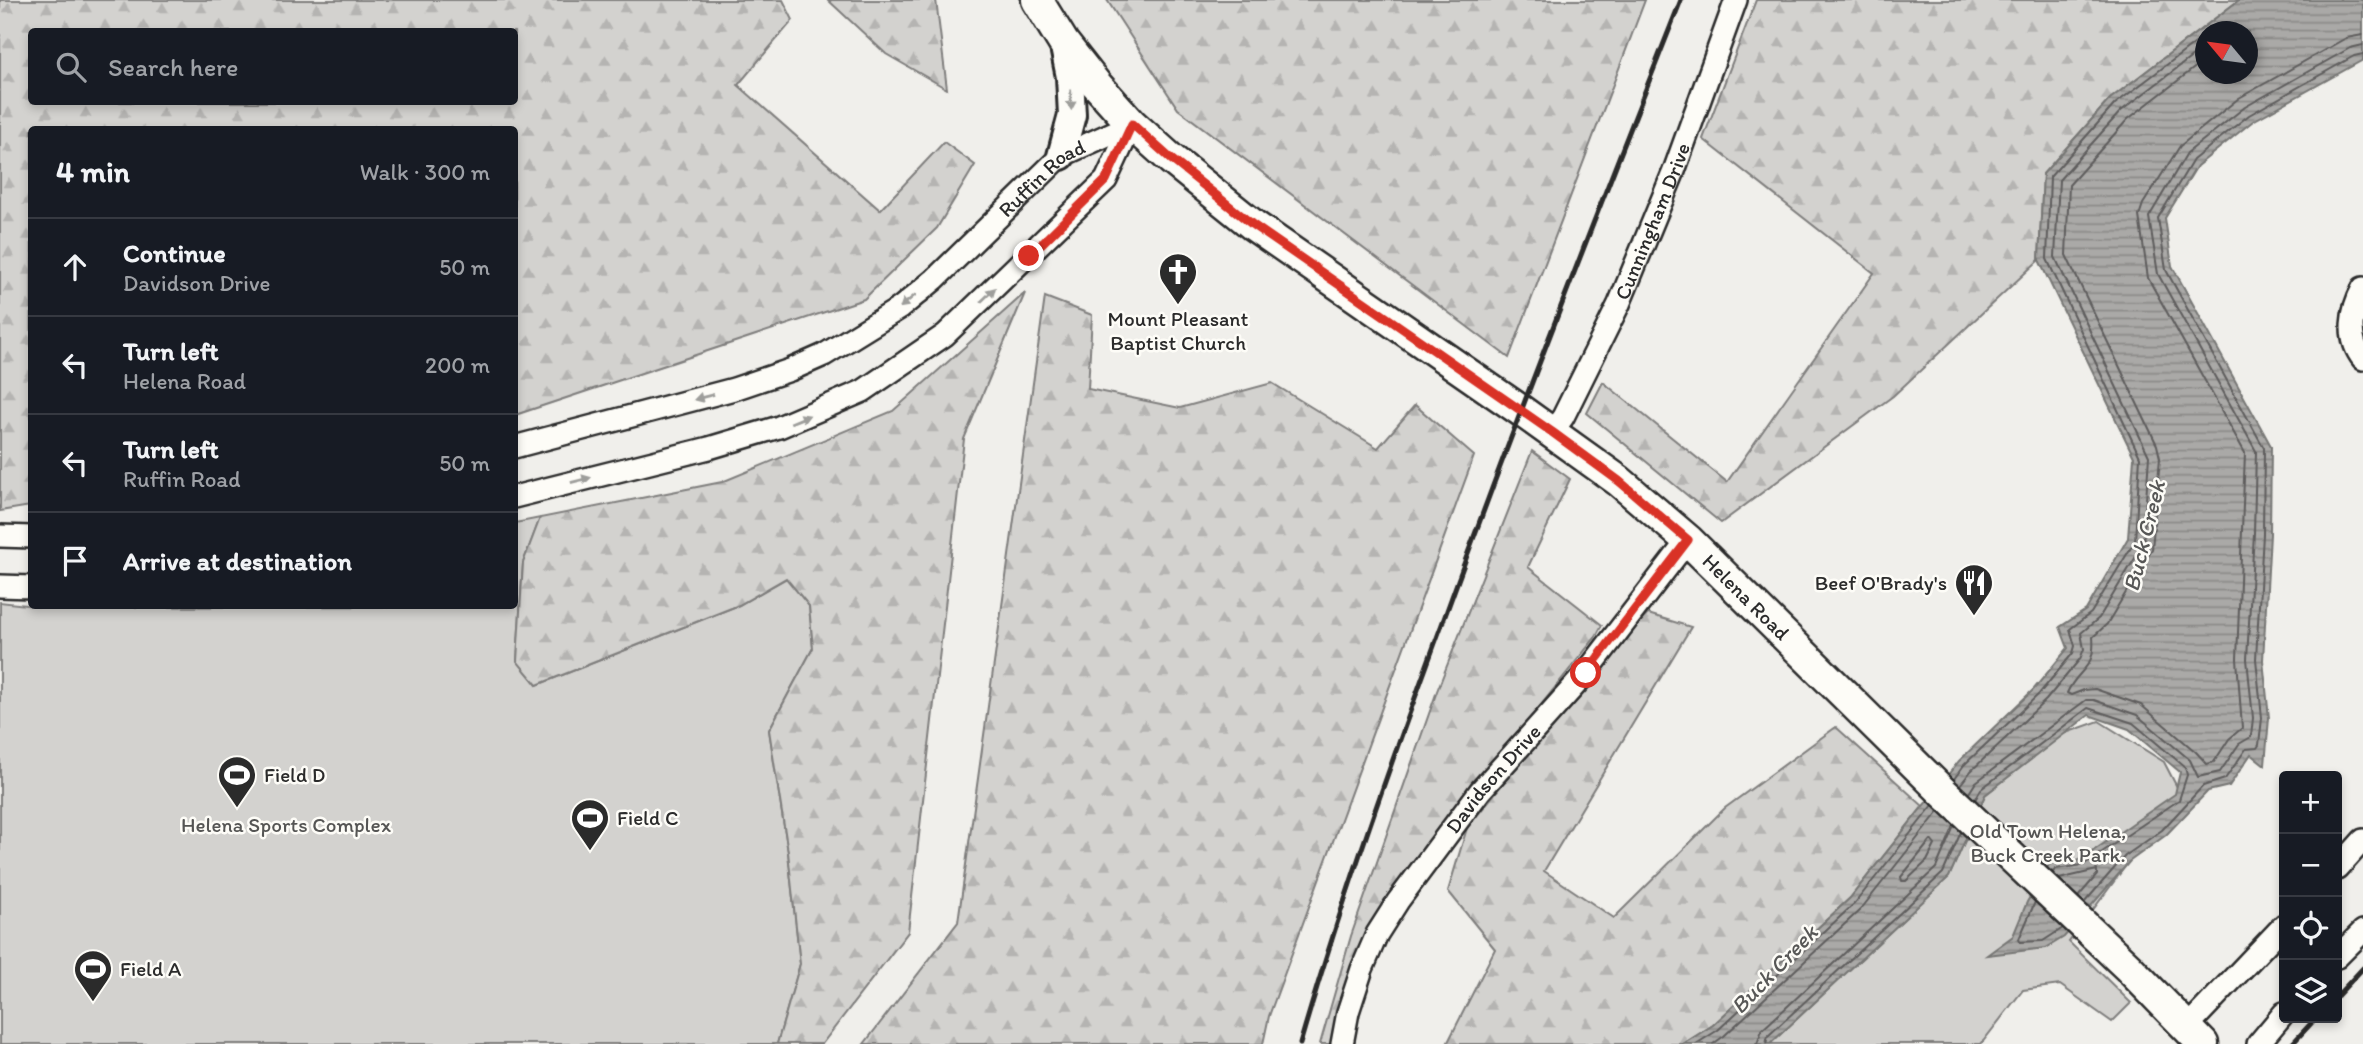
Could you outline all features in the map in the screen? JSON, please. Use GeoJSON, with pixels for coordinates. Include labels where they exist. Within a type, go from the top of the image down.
{"type":"FeatureCollection","features":[{"type":"Feature","properties":{"kind":"main road","name":"Helena Road"},"geometry":{"type":"LineString","coordinates":[[1037,0],[1063,42],[1096,84],[1132,124],[1171,159],[1253,225],[1619,481],[1688,540],[2195,1036]]}},
{"type":"Feature","properties":{"kind":"street","name":"Cunningham Drive"},"geometry":{"type":"LineString","coordinates":[[1552,432],[1563,417],[1619,304],[1674,172],[1736,0]]}},
{"type":"Feature","properties":{"kind":"street"},"geometry":{"type":"LineString","coordinates":[[1061,156],[1072,115],[1070,77],[1063,42]]}},
{"type":"Feature","properties":{"kind":"street","name":"Ruffin Road"},"geometry":{"type":"LineString","coordinates":[[518,446],[734,389],[824,355],[900,308],[1061,156],[1132,124]]}},
{"type":"Feature","properties":{"kind":"street","name":"Ruffin Road"},"geometry":{"type":"LineString","coordinates":[[518,496],[767,431],[826,409],[863,391],[945,335],[1106,180],[1132,124]]}},
{"type":"Feature","properties":{"kind":"street"},"geometry":{"type":"LineString","coordinates":[[2363,288],[2353,313],[2351,329],[2363,359]]}},
{"type":"Feature","properties":{"kind":"street"},"geometry":{"type":"LineString","coordinates":[[0,536],[28,537]]}},
{"type":"Feature","properties":{"kind":"street","name":"Davidson Drive"},"geometry":{"type":"LineString","coordinates":[[1342,1044],[1348,1012],[1362,969],[1377,934],[1398,901],[1480,791],[1586,673],[1688,540]]}},
{"type":"Feature","properties":{"kind":"street"},"geometry":{"type":"LineString","coordinates":[[0,586],[28,587]]}},
{"type":"Feature","properties":{"kind":"street"},"geometry":{"type":"LineString","coordinates":[[2342,863],[2363,840]]}},
{"type":"Feature","properties":{"kind":"street"},"geometry":{"type":"LineString","coordinates":[[2195,1036],[2279,931]]}},
{"type":"Feature","properties":{"kind":"street"},"geometry":{"type":"LineString","coordinates":[[2342,952],[2363,931]]}},
{"type":"Feature","properties":{"kind":"street"},"geometry":{"type":"LineString","coordinates":[[2258,1044],[2279,1019]]}},
{"type":"Feature","properties":{"kind":"green space"},"geometry":{"type":"Polygon","coordinates":[[[0,0],[783,0],[793,20],[738,85],[880,210],[944,142],[975,165],[937,228],[864,299],[518,414],[518,126],[28,126],[28,506],[0,511],[0,0]]]}},
{"type":"Feature","properties":{"kind":"green space"},"geometry":{"type":"Polygon","coordinates":[[[828,0],[936,0],[947,89],[886,54],[828,0]]]}},
{"type":"Feature","properties":{"kind":"green space"},"geometry":{"type":"Polygon","coordinates":[[[1107,0],[1645,0],[1509,358],[1178,109],[1107,0]]]}},
{"type":"Feature","properties":{"kind":"green space"},"geometry":{"type":"Polygon","coordinates":[[[1756,0],[2239,0],[2212,21],[2195,21],[2195,34],[2110,99],[2043,174],[2039,260],[1893,396],[1721,523],[1587,413],[1603,382],[1727,482],[1874,273],[1703,139],[1756,0]]]}},
{"type":"Feature","properties":{"kind":"green space"},"geometry":{"type":"Polygon","coordinates":[[[1025,293],[964,439],[908,932],[822,1044],[777,1044],[800,964],[788,852],[769,730],[813,648],[809,606],[786,578],[739,605],[537,685],[517,661],[523,563],[540,518],[722,482],[893,411],[1025,293]]]}},
{"type":"Feature","properties":{"kind":"green space"},"geometry":{"type":"Polygon","coordinates":[[[1045,297],[1092,315],[1088,389],[1180,408],[1272,383],[1378,448],[1415,405],[1474,456],[1269,1016],[1263,1044],[864,1044],[958,922],[1045,297]]]}},
{"type":"Feature","properties":{"kind":"green space"},"geometry":{"type":"Polygon","coordinates":[[[1532,451],[1570,479],[1528,567],[1602,625],[1595,638],[1453,814],[1364,942],[1336,1044],[1320,1044],[1351,936],[1437,691],[1532,451]]]}},
{"type":"Feature","properties":{"kind":"green space","name":"Helena Sports Complex"},"geometry":{"type":"Polygon","coordinates":[[[540,518],[523,563],[517,660],[537,685],[739,605],[787,578],[809,606],[813,648],[769,730],[788,852],[800,964],[777,1044],[0,1044],[0,602],[28,605],[28,609],[518,609],[518,522],[540,518]]]}},
{"type":"Feature","properties":{"kind":"green space"},"geometry":{"type":"Polygon","coordinates":[[[1648,614],[1691,627],[1544,871],[1614,918],[1725,808],[1836,727],[1923,806],[1850,898],[1713,1025],[1683,1044],[1447,1044],[1495,949],[1448,891],[1467,828],[1605,657],[1648,614]]]}},
{"type":"Feature","properties":{"kind":"green space","name":"Old Town Helena, Buck Creek Park."},"geometry":{"type":"Polygon","coordinates":[[[2099,721],[2164,762],[2180,793],[2069,942],[2131,1003],[2112,1022],[2060,985],[2023,990],[1981,1044],[1770,1044],[1949,877],[1985,795],[2063,734],[2099,721]]]}},
{"type":"Feature","properties":{"kind":"water","name":"Buck Creek"},"geometry":{"type":"Polygon","coordinates":[[[2239,0],[2363,0],[2363,60],[2253,121],[2197,166],[2165,218],[2172,266],[2271,446],[2270,534],[2263,660],[2269,718],[2265,765],[2251,754],[2229,786],[2208,791],[2166,835],[2130,861],[2064,937],[2046,948],[1987,955],[2013,936],[2027,902],[2050,863],[2080,860],[2175,794],[2180,772],[2129,729],[2089,715],[1985,795],[1949,877],[1770,1044],[1683,1044],[1713,1025],[1850,898],[1959,761],[2034,689],[2068,648],[2060,627],[2086,610],[2128,538],[2134,457],[2039,260],[2043,174],[2110,99],[2195,34],[2195,84],[2258,84],[2258,21],[2212,21],[2239,0]]]}},
{"type":"Feature","properties":{"kind":"railway"},"geometry":{"type":"LineString","coordinates":[[1300,1044],[1387,775],[1473,539],[1681,0]]}},
{"type":"Feature","properties":{"kind":"railway"},"geometry":{"type":"LineString","coordinates":[[2342,991],[2363,968]]}},
{"type":"Feature","properties":{"kind":"railway"},"geometry":{"type":"LineString","coordinates":[[2292,1044],[2311,1023]]}},
{"type":"Feature","properties":{"kind":"place","name":"Mount Pleasant Baptist Church"},"geometry":{"type":"Point","coordinates":[1178,306]}},
{"type":"Feature","properties":{"kind":"place","name":"Beef O'Brady's"},"geometry":{"type":"Point","coordinates":[1974,617]}},
{"type":"Feature","properties":{"kind":"place","name":"Field D"},"geometry":{"type":"Point","coordinates":[237,809]}},
{"type":"Feature","properties":{"kind":"place","name":"Field C"},"geometry":{"type":"Point","coordinates":[590,852]}},
{"type":"Feature","properties":{"kind":"place","name":"Field A"},"geometry":{"type":"Point","coordinates":[93,1003]}},
{"type":"Feature","properties":{"kind":"route"},"geometry":{"type":"LineString","coordinates":[[1029,256],[1106,180],[1132,124],[1253,225],[1619,481],[1688,540],[1586,673]]}}]}
